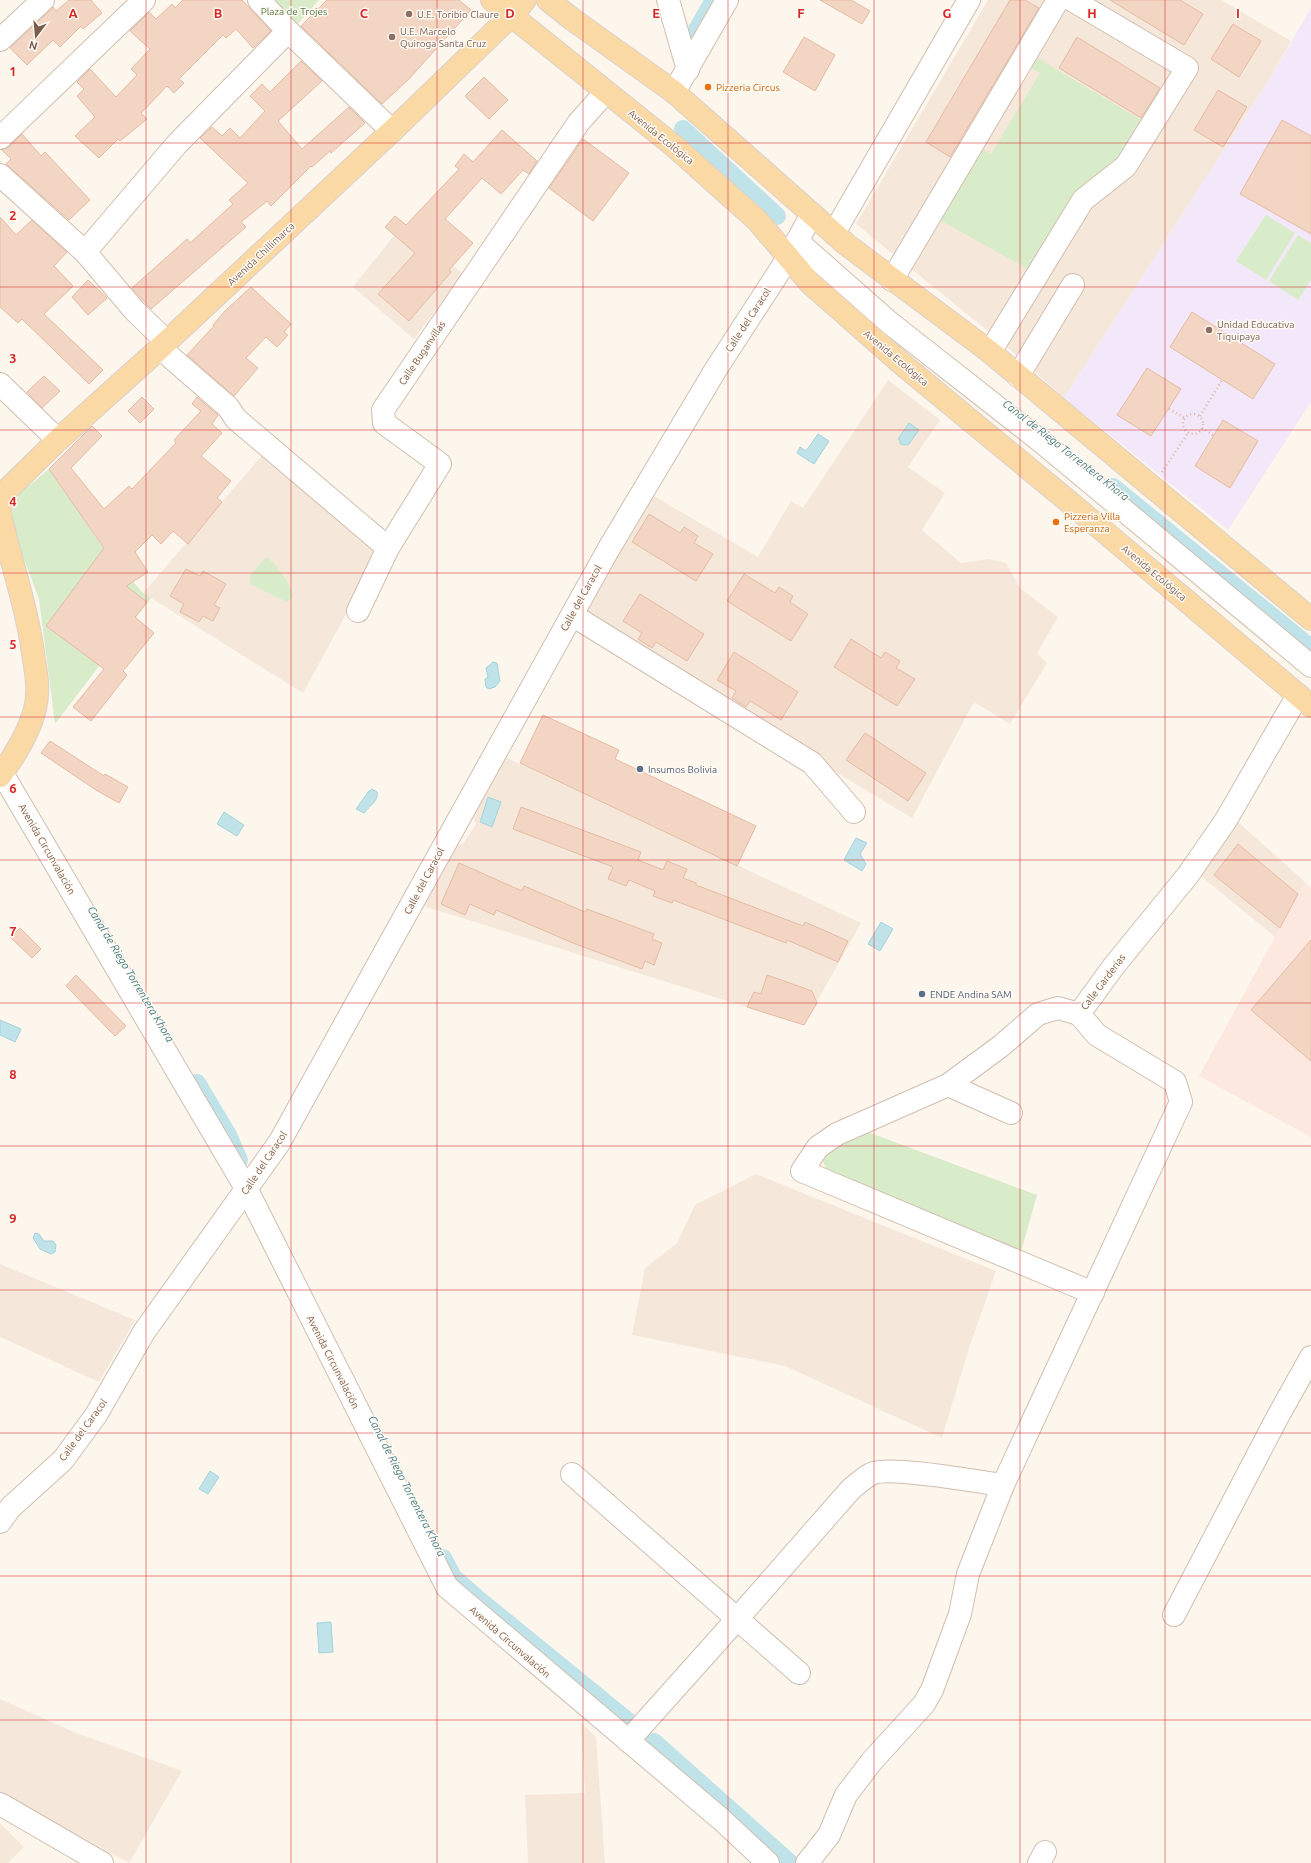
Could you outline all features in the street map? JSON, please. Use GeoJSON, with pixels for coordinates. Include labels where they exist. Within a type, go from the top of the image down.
{"type":"FeatureCollection","features":[{"type":"Feature","properties":{"kind":"main road","name":"Avenida Ecológica"},"geometry":{"type":"LineString","coordinates":[[492,0],[518,8],[606,92],[674,146],[792,250],[810,283],[902,364],[1068,501],[1304,700]]}},
{"type":"Feature","properties":{"kind":"main road"},"geometry":{"type":"LineString","coordinates":[[548,0],[674,92],[847,245],[990,352],[1311,619]]}},
{"type":"Feature","properties":{"kind":"main road","name":"Avenida Chillimarca"},"geometry":{"type":"LineString","coordinates":[[0,508],[6,491],[58,440],[163,345],[392,130],[518,8]]}},
{"type":"Feature","properties":{"kind":"main road"},"geometry":{"type":"LineString","coordinates":[[0,514],[30,627],[38,688],[35,708],[29,728],[18,749],[3,764]]}},
{"type":"Feature","properties":{"kind":"street"},"geometry":{"type":"LineString","coordinates":[[0,40],[43,0]]}},
{"type":"Feature","properties":{"kind":"street"},"geometry":{"type":"LineString","coordinates":[[0,138],[144,0]]}},
{"type":"Feature","properties":{"kind":"street"},"geometry":{"type":"LineString","coordinates":[[259,0],[288,31],[392,130]]}},
{"type":"Feature","properties":{"kind":"street"},"geometry":{"type":"LineString","coordinates":[[668,0],[688,70]]}},
{"type":"Feature","properties":{"kind":"street"},"geometry":{"type":"LineString","coordinates":[[674,92],[727,0]]}},
{"type":"Feature","properties":{"kind":"street"},"geometry":{"type":"LineString","coordinates":[[834,233],[969,0]]}},
{"type":"Feature","properties":{"kind":"street"},"geometry":{"type":"LineString","coordinates":[[892,280],[1058,0]]}},
{"type":"Feature","properties":{"kind":"street"},"geometry":{"type":"LineString","coordinates":[[990,352],[1083,200],[1126,166],[1187,68],[1072,0]]}},
{"type":"Feature","properties":{"kind":"street"},"geometry":{"type":"LineString","coordinates":[[85,252],[177,144],[288,31]]}},
{"type":"Feature","properties":{"kind":"street","name":"Calle Buganvillas"},"geometry":{"type":"LineString","coordinates":[[358,611],[388,548],[440,464],[384,423],[383,410],[579,122],[606,92]]}},
{"type":"Feature","properties":{"kind":"street"},"geometry":{"type":"LineString","coordinates":[[0,175],[85,252],[163,345],[228,407],[236,419],[388,548]]}},
{"type":"Feature","properties":{"kind":"street","name":"Calle del Caracol"},"geometry":{"type":"LineString","coordinates":[[0,1522],[11,1507],[63,1460],[96,1416],[144,1332],[247,1190],[279,1143],[612,543],[716,369],[792,250],[812,214]]}},
{"type":"Feature","properties":{"kind":"street"},"geometry":{"type":"LineString","coordinates":[[792,250],[890,323],[1043,443],[1311,666]]}},
{"type":"Feature","properties":{"kind":"street"},"geometry":{"type":"LineString","coordinates":[[1018,376],[1073,285]]}},
{"type":"Feature","properties":{"kind":"street"},"geometry":{"type":"LineString","coordinates":[[0,384],[58,440]]}},
{"type":"Feature","properties":{"kind":"street"},"geometry":{"type":"LineString","coordinates":[[572,615],[812,763],[854,812]]}},
{"type":"Feature","properties":{"kind":"street","name":"Calle Garderias"},"geometry":{"type":"LineString","coordinates":[[1093,1293],[802,1171],[818,1146],[837,1134],[948,1085],[1000,1046],[1038,1014],[1058,1008],[1078,1014],[1113,967],[1188,875],[1226,820],[1304,700]]}},
{"type":"Feature","properties":{"kind":"street","name":"Avenida Circunvalación"},"geometry":{"type":"LineString","coordinates":[[3,764],[247,1190],[447,1587],[722,1820],[768,1863]]}},
{"type":"Feature","properties":{"kind":"street"},"geometry":{"type":"LineString","coordinates":[[807,1863],[829,1835],[846,1795],[872,1761],[924,1704],[932,1690],[960,1614],[968,1574],[1003,1485],[1181,1102],[1175,1082],[1097,1035],[1078,1014]]}},
{"type":"Feature","properties":{"kind":"street"},"geometry":{"type":"LineString","coordinates":[[948,1085],[1011,1113]]}},
{"type":"Feature","properties":{"kind":"street"},"geometry":{"type":"LineString","coordinates":[[1174,1615],[1277,1418],[1311,1357]]}},
{"type":"Feature","properties":{"kind":"street"},"geometry":{"type":"LineString","coordinates":[[628,1741],[738,1619],[851,1489],[872,1473],[889,1471],[1003,1485]]}},
{"type":"Feature","properties":{"kind":"street"},"geometry":{"type":"LineString","coordinates":[[572,1474],[799,1673]]}},
{"type":"Feature","properties":{"kind":"street"},"geometry":{"type":"LineString","coordinates":[[0,1804],[102,1863]]}},
{"type":"Feature","properties":{"kind":"path"},"geometry":{"type":"LineString","coordinates":[[1200,416],[1222,380]]}},
{"type":"Feature","properties":{"kind":"path"},"geometry":{"type":"LineString","coordinates":[[1169,409],[1185,418]]}},
{"type":"Feature","properties":{"kind":"path"},"geometry":{"type":"LineString","coordinates":[[1188,433],[1183,424],[1185,418],[1190,414],[1200,416]]}},
{"type":"Feature","properties":{"kind":"path"},"geometry":{"type":"LineString","coordinates":[[1188,433],[1194,434],[1202,428],[1203,422],[1200,416]]}},
{"type":"Feature","properties":{"kind":"path"},"geometry":{"type":"LineString","coordinates":[[1202,428],[1214,436]]}},
{"type":"Feature","properties":{"kind":"path"},"geometry":{"type":"LineString","coordinates":[[1160,476],[1188,433]]}},
{"type":"Feature","properties":{"kind":"shaded area"},"geometry":{"type":"Polygon","coordinates":[[[988,0],[1221,0],[1291,41],[1272,75],[1064,398],[1005,345],[856,224],[988,0]]]}},
{"type":"Feature","properties":{"kind":"shaded area","name":"Unidad Educativa Tiquipaya"},"geometry":{"type":"Polygon","coordinates":[[[1311,8],[1311,402],[1228,530],[1064,398],[1272,75],[1311,8]]]}},
{"type":"Feature","properties":{"kind":"shaded area"},"geometry":{"type":"Polygon","coordinates":[[[404,223],[463,274],[414,339],[353,287],[404,223]]]}},
{"type":"Feature","properties":{"kind":"shaded area"},"geometry":{"type":"Polygon","coordinates":[[[888,380],[940,420],[908,467],[945,493],[922,530],[961,563],[989,559],[1006,563],[1020,588],[1058,617],[1037,653],[1047,663],[1010,724],[974,702],[912,818],[581,618],[652,495],[758,557],[791,501],[803,508],[888,380]]]}},
{"type":"Feature","properties":{"kind":"shaded area"},"geometry":{"type":"Polygon","coordinates":[[[265,452],[381,550],[303,693],[143,593],[265,452]]]}},
{"type":"Feature","properties":{"kind":"shaded area"},"geometry":{"type":"Polygon","coordinates":[[[503,756],[861,923],[804,1025],[417,904],[450,846],[463,844],[476,824],[471,809],[503,756]]]}},
{"type":"Feature","properties":{"kind":"shaded area"},"geometry":{"type":"Polygon","coordinates":[[[1237,821],[1305,882],[1275,937],[1201,876],[1237,821]]]}},
{"type":"Feature","properties":{"kind":"shaded area"},"geometry":{"type":"Polygon","coordinates":[[[1305,882],[1311,888],[1311,1137],[1199,1076],[1305,882]]]}},
{"type":"Feature","properties":{"kind":"shaded area"},"geometry":{"type":"Polygon","coordinates":[[[756,1174],[996,1271],[969,1348],[942,1438],[785,1366],[632,1335],[645,1268],[677,1243],[695,1205],[756,1174]]]}},
{"type":"Feature","properties":{"kind":"shaded area"},"geometry":{"type":"Polygon","coordinates":[[[0,1264],[135,1320],[99,1382],[0,1337],[0,1264]]]}},
{"type":"Feature","properties":{"kind":"shaded area"},"geometry":{"type":"Polygon","coordinates":[[[0,1699],[74,1732],[182,1771],[129,1863],[0,1792],[0,1699]]]}},
{"type":"Feature","properties":{"kind":"shaded area"},"geometry":{"type":"Polygon","coordinates":[[[581,1723],[596,1737],[605,1863],[528,1863],[525,1795],[585,1793],[581,1723]]]}},
{"type":"Feature","properties":{"kind":"shaded area"},"geometry":{"type":"Polygon","coordinates":[[[0,1823],[24,1847],[8,1863],[0,1863],[0,1823]]]}},
{"type":"Feature","properties":{"kind":"green space","name":"Plaza de Trojes"},"geometry":{"type":"Polygon","coordinates":[[[266,0],[319,0],[294,28],[266,0]]]}},
{"type":"Feature","properties":{"kind":"green space"},"geometry":{"type":"Polygon","coordinates":[[[1036,57],[1141,120],[1119,156],[1078,192],[1031,271],[938,219],[980,148],[991,154],[1040,73],[1030,67],[1036,57]]]}},
{"type":"Feature","properties":{"kind":"green space"},"geometry":{"type":"Polygon","coordinates":[[[1266,215],[1295,233],[1266,280],[1236,261],[1266,215]]]}},
{"type":"Feature","properties":{"kind":"green space"},"geometry":{"type":"Polygon","coordinates":[[[1298,235],[1311,243],[1311,280],[1298,300],[1269,281],[1298,235]]]}},
{"type":"Feature","properties":{"kind":"green space"},"geometry":{"type":"Polygon","coordinates":[[[49,469],[104,549],[143,593],[151,598],[55,724],[39,599],[15,535],[12,512],[19,494],[49,469]]]}},
{"type":"Feature","properties":{"kind":"green space"},"geometry":{"type":"Polygon","coordinates":[[[266,557],[279,569],[289,586],[293,596],[287,602],[250,584],[250,575],[266,557]]]}},
{"type":"Feature","properties":{"kind":"green space"},"geometry":{"type":"Polygon","coordinates":[[[865,1131],[1037,1195],[1021,1252],[826,1170],[823,1161],[826,1151],[865,1131]]]}},
{"type":"Feature","properties":{"kind":"water"},"geometry":{"type":"Polygon","coordinates":[[[909,423],[919,430],[908,445],[900,444],[900,440],[898,439],[909,423]]]}},
{"type":"Feature","properties":{"kind":"water"},"geometry":{"type":"Polygon","coordinates":[[[818,434],[829,441],[814,464],[797,453],[800,447],[806,451],[818,434]]]}},
{"type":"Feature","properties":{"kind":"water"},"geometry":{"type":"Polygon","coordinates":[[[493,662],[497,663],[500,681],[495,687],[489,689],[486,687],[485,679],[488,677],[486,668],[493,662]]]}},
{"type":"Feature","properties":{"kind":"water"},"geometry":{"type":"Polygon","coordinates":[[[372,789],[377,792],[377,798],[373,803],[364,813],[356,809],[369,791],[372,789]]]}},
{"type":"Feature","properties":{"kind":"water"},"geometry":{"type":"Polygon","coordinates":[[[488,797],[501,802],[492,827],[480,822],[488,797]]]}},
{"type":"Feature","properties":{"kind":"water"},"geometry":{"type":"Polygon","coordinates":[[[224,812],[244,825],[237,836],[217,824],[224,812]]]}},
{"type":"Feature","properties":{"kind":"water"},"geometry":{"type":"Polygon","coordinates":[[[856,838],[867,843],[860,854],[866,864],[862,871],[844,860],[856,838]]]}},
{"type":"Feature","properties":{"kind":"water"},"geometry":{"type":"Polygon","coordinates":[[[881,922],[893,929],[880,951],[868,944],[881,922]]]}},
{"type":"Feature","properties":{"kind":"water"},"geometry":{"type":"Polygon","coordinates":[[[0,1020],[21,1029],[15,1042],[0,1035],[0,1020]]]}},
{"type":"Feature","properties":{"kind":"water"},"geometry":{"type":"Polygon","coordinates":[[[35,1233],[39,1234],[44,1241],[53,1241],[56,1245],[55,1252],[51,1254],[40,1249],[33,1238],[35,1233]]]}},
{"type":"Feature","properties":{"kind":"water"},"geometry":{"type":"Polygon","coordinates":[[[210,1471],[219,1477],[208,1494],[199,1489],[210,1471]]]}},
{"type":"Feature","properties":{"kind":"water"},"geometry":{"type":"Polygon","coordinates":[[[331,1622],[333,1652],[319,1653],[317,1623],[331,1622]]]}},
{"type":"Feature","properties":{"kind":"building"},"geometry":{"type":"Polygon","coordinates":[[[69,0],[91,0],[102,13],[83,29],[81,26],[60,47],[53,40],[27,65],[10,48],[53,7],[56,11],[69,0]]]}},
{"type":"Feature","properties":{"kind":"building"},"geometry":{"type":"Polygon","coordinates":[[[183,0],[242,0],[271,31],[253,48],[236,29],[226,38],[223,35],[179,79],[184,83],[174,93],[167,86],[141,113],[147,119],[120,141],[118,139],[99,158],[75,136],[95,117],[77,96],[84,89],[77,82],[90,69],[116,97],[137,75],[131,69],[150,49],[130,31],[149,12],[156,19],[172,4],[175,8],[183,0]]]}},
{"type":"Feature","properties":{"kind":"building"},"geometry":{"type":"Polygon","coordinates":[[[327,0],[459,0],[471,10],[409,79],[382,104],[301,26],[327,0]]]}},
{"type":"Feature","properties":{"kind":"building"},"geometry":{"type":"Polygon","coordinates":[[[820,0],[851,0],[870,11],[862,24],[820,0]]]}},
{"type":"Feature","properties":{"kind":"building"},"geometry":{"type":"Polygon","coordinates":[[[1010,0],[1025,0],[1039,8],[950,157],[926,142],[1010,0]]]}},
{"type":"Feature","properties":{"kind":"building"},"geometry":{"type":"Polygon","coordinates":[[[1110,0],[1180,0],[1203,14],[1184,45],[1110,0]]]}},
{"type":"Feature","properties":{"kind":"building"},"geometry":{"type":"Polygon","coordinates":[[[1233,24],[1261,41],[1239,77],[1211,59],[1233,24]]]}},
{"type":"Feature","properties":{"kind":"building"},"geometry":{"type":"Polygon","coordinates":[[[804,37],[835,55],[815,91],[783,72],[804,37]]]}},
{"type":"Feature","properties":{"kind":"building"},"geometry":{"type":"Polygon","coordinates":[[[1077,37],[1160,88],[1141,118],[1059,68],[1077,37]]]}},
{"type":"Feature","properties":{"kind":"building"},"geometry":{"type":"Polygon","coordinates":[[[301,61],[322,81],[278,121],[302,149],[349,107],[365,123],[331,153],[330,151],[312,167],[311,166],[271,206],[267,201],[241,222],[246,227],[151,309],[132,288],[187,239],[190,243],[233,204],[229,200],[248,183],[200,138],[212,127],[222,136],[230,128],[240,138],[265,111],[250,96],[262,84],[270,92],[301,61]]]}},
{"type":"Feature","properties":{"kind":"building"},"geometry":{"type":"Polygon","coordinates":[[[484,77],[508,100],[489,119],[465,96],[484,77]]]}},
{"type":"Feature","properties":{"kind":"building"},"geometry":{"type":"Polygon","coordinates":[[[1218,90],[1247,107],[1223,147],[1194,130],[1218,90]]]}},
{"type":"Feature","properties":{"kind":"building"},"geometry":{"type":"Polygon","coordinates":[[[1282,120],[1311,136],[1311,234],[1240,194],[1282,120]]]}},
{"type":"Feature","properties":{"kind":"building"},"geometry":{"type":"Polygon","coordinates":[[[502,130],[537,161],[529,174],[523,170],[501,194],[482,178],[445,219],[473,243],[449,270],[451,272],[409,321],[378,294],[415,253],[385,227],[395,216],[406,225],[459,169],[455,166],[464,154],[473,162],[502,130]]]}},
{"type":"Feature","properties":{"kind":"building"},"geometry":{"type":"Polygon","coordinates":[[[22,134],[41,156],[45,152],[90,200],[69,220],[6,164],[11,159],[2,150],[9,147],[22,134]]]}},
{"type":"Feature","properties":{"kind":"building"},"geometry":{"type":"Polygon","coordinates":[[[583,139],[629,173],[593,221],[549,188],[583,139]]]}},
{"type":"Feature","properties":{"kind":"building"},"geometry":{"type":"Polygon","coordinates":[[[0,217],[16,235],[32,220],[67,252],[54,266],[73,286],[44,314],[103,370],[89,384],[22,319],[18,323],[0,307],[0,217]]]}},
{"type":"Feature","properties":{"kind":"building"},"geometry":{"type":"Polygon","coordinates":[[[88,280],[107,298],[88,315],[72,297],[88,280]]]}},
{"type":"Feature","properties":{"kind":"building"},"geometry":{"type":"Polygon","coordinates":[[[251,287],[291,324],[284,332],[288,335],[277,347],[266,337],[246,358],[258,368],[234,396],[187,355],[214,326],[213,325],[225,311],[251,287]]]}},
{"type":"Feature","properties":{"kind":"building"},"geometry":{"type":"Polygon","coordinates":[[[1192,312],[1275,364],[1253,399],[1170,347],[1192,312]]]}},
{"type":"Feature","properties":{"kind":"building"},"geometry":{"type":"Polygon","coordinates":[[[1147,368],[1181,389],[1151,436],[1117,415],[1147,368]]]}},
{"type":"Feature","properties":{"kind":"building"},"geometry":{"type":"Polygon","coordinates":[[[44,376],[60,391],[42,408],[27,392],[44,376]]]}},
{"type":"Feature","properties":{"kind":"building"},"geometry":{"type":"Polygon","coordinates":[[[142,397],[154,409],[140,423],[128,411],[142,397]]]}},
{"type":"Feature","properties":{"kind":"building"},"geometry":{"type":"Polygon","coordinates":[[[197,397],[218,415],[212,424],[222,433],[201,456],[231,481],[217,498],[222,502],[188,544],[173,531],[161,544],[152,535],[135,552],[148,572],[126,586],[147,602],[135,617],[154,633],[123,671],[127,675],[91,721],[73,707],[104,669],[46,626],[104,548],[49,469],[92,426],[102,436],[71,468],[104,509],[129,486],[132,489],[176,443],[174,440],[201,411],[192,404],[197,397]]]}},
{"type":"Feature","properties":{"kind":"building"},"geometry":{"type":"Polygon","coordinates":[[[1223,420],[1258,441],[1230,488],[1195,466],[1223,420]]]}},
{"type":"Feature","properties":{"kind":"building"},"geometry":{"type":"Polygon","coordinates":[[[649,514],[680,533],[684,527],[698,536],[694,543],[713,554],[696,581],[632,542],[649,514]]]}},
{"type":"Feature","properties":{"kind":"building"},"geometry":{"type":"Polygon","coordinates":[[[186,569],[200,576],[203,571],[226,584],[214,605],[220,608],[213,621],[203,616],[199,622],[180,612],[184,604],[170,596],[186,569]]]}},
{"type":"Feature","properties":{"kind":"building"},"geometry":{"type":"Polygon","coordinates":[[[744,574],[775,593],[779,587],[793,596],[790,602],[808,614],[791,641],[727,601],[744,574]]]}},
{"type":"Feature","properties":{"kind":"building"},"geometry":{"type":"Polygon","coordinates":[[[640,594],[704,634],[687,661],[656,642],[652,648],[638,639],[642,633],[623,621],[640,594]]]}},
{"type":"Feature","properties":{"kind":"building"},"geometry":{"type":"Polygon","coordinates":[[[851,639],[881,658],[885,652],[900,661],[896,668],[915,679],[897,706],[834,667],[851,639]]]}},
{"type":"Feature","properties":{"kind":"building"},"geometry":{"type":"Polygon","coordinates":[[[734,652],[798,692],[781,720],[750,701],[746,707],[732,698],[736,691],[717,680],[734,652]]]}},
{"type":"Feature","properties":{"kind":"building"},"geometry":{"type":"Polygon","coordinates":[[[543,715],[619,750],[615,759],[756,826],[737,866],[520,763],[543,715]]]}},
{"type":"Feature","properties":{"kind":"building"},"geometry":{"type":"Polygon","coordinates":[[[865,733],[926,773],[908,801],[846,760],[865,733]]]}},
{"type":"Feature","properties":{"kind":"building"},"geometry":{"type":"Polygon","coordinates":[[[50,741],[104,776],[105,774],[128,787],[119,803],[96,790],[41,753],[50,741]]]}},
{"type":"Feature","properties":{"kind":"building"},"geometry":{"type":"Polygon","coordinates":[[[521,807],[641,852],[638,860],[663,870],[667,861],[687,869],[683,878],[696,883],[696,885],[803,926],[805,922],[848,941],[838,962],[787,940],[786,943],[673,900],[672,903],[653,896],[655,891],[629,880],[626,886],[608,879],[613,867],[513,829],[521,807]]]}},
{"type":"Feature","properties":{"kind":"building"},"geometry":{"type":"Polygon","coordinates":[[[1238,844],[1298,894],[1280,928],[1214,875],[1238,844]]]}},
{"type":"Feature","properties":{"kind":"building"},"geometry":{"type":"Polygon","coordinates":[[[459,863],[522,891],[524,886],[585,912],[587,909],[654,934],[652,939],[662,943],[654,965],[645,961],[642,969],[573,943],[496,910],[494,915],[470,904],[465,915],[441,904],[459,863]]]}},
{"type":"Feature","properties":{"kind":"building"},"geometry":{"type":"Polygon","coordinates":[[[20,928],[41,949],[32,958],[10,937],[20,928]]]}},
{"type":"Feature","properties":{"kind":"building"},"geometry":{"type":"Polygon","coordinates":[[[1311,940],[1311,1061],[1251,1010],[1311,940]]]}},
{"type":"Feature","properties":{"kind":"building"},"geometry":{"type":"Polygon","coordinates":[[[76,975],[126,1026],[115,1036],[66,986],[76,975]]]}},
{"type":"Feature","properties":{"kind":"building"},"geometry":{"type":"Polygon","coordinates":[[[767,975],[812,991],[817,1003],[804,1025],[747,1007],[754,992],[761,994],[767,975]]]}},
{"type":"Feature","properties":{"kind":"waterway","name":"Canal de Riego Torrentera Khora"},"geometry":{"type":"LineString","coordinates":[[690,42],[714,0]]}},
{"type":"Feature","properties":{"kind":"waterway","name":"Canal de Riego Torrentera Khora"},"geometry":{"type":"LineString","coordinates":[[683,129],[777,216]]}},
{"type":"Feature","properties":{"kind":"waterway","name":"Canal de Riego Torrentera Khora"},"geometry":{"type":"LineString","coordinates":[[1113,487],[1311,648]]}},
{"type":"Feature","properties":{"kind":"waterway","name":"Canal de Riego Torrentera Khora"},"geometry":{"type":"LineString","coordinates":[[197,1083],[228,1135],[239,1160]]}},
{"type":"Feature","properties":{"kind":"waterway","name":"Canal de Riego Torrentera Khora"},"geometry":{"type":"LineString","coordinates":[[443,1558],[453,1577],[629,1722]]}},
{"type":"Feature","properties":{"kind":"waterway","name":"Canal de Riego Torrentera Khora"},"geometry":{"type":"LineString","coordinates":[[654,1742],[790,1863]]}},
{"type":"Feature","properties":{"kind":"place","name":"U.E. Toribio Claure"},"geometry":{"type":"Point","coordinates":[409,14]}},
{"type":"Feature","properties":{"kind":"place","name":"U.E. Marcelo Quiroga Santa Cruz"},"geometry":{"type":"Point","coordinates":[392,37]}},
{"type":"Feature","properties":{"kind":"place","name":"Pizzeria Circus"},"geometry":{"type":"Point","coordinates":[708,87]}},
{"type":"Feature","properties":{"kind":"place","name":"Unidad Educativa Tiquipaya"},"geometry":{"type":"Point","coordinates":[1209,330]}},
{"type":"Feature","properties":{"kind":"place","name":"Pizzeria Villa Esperanza"},"geometry":{"type":"Point","coordinates":[1056,522]}},
{"type":"Feature","properties":{"kind":"place","name":"Insumos Bolivia"},"geometry":{"type":"Point","coordinates":[640,769]}},
{"type":"Feature","properties":{"kind":"place","name":"ENDE Andina SAM"},"geometry":{"type":"Point","coordinates":[922,994]}}]}
